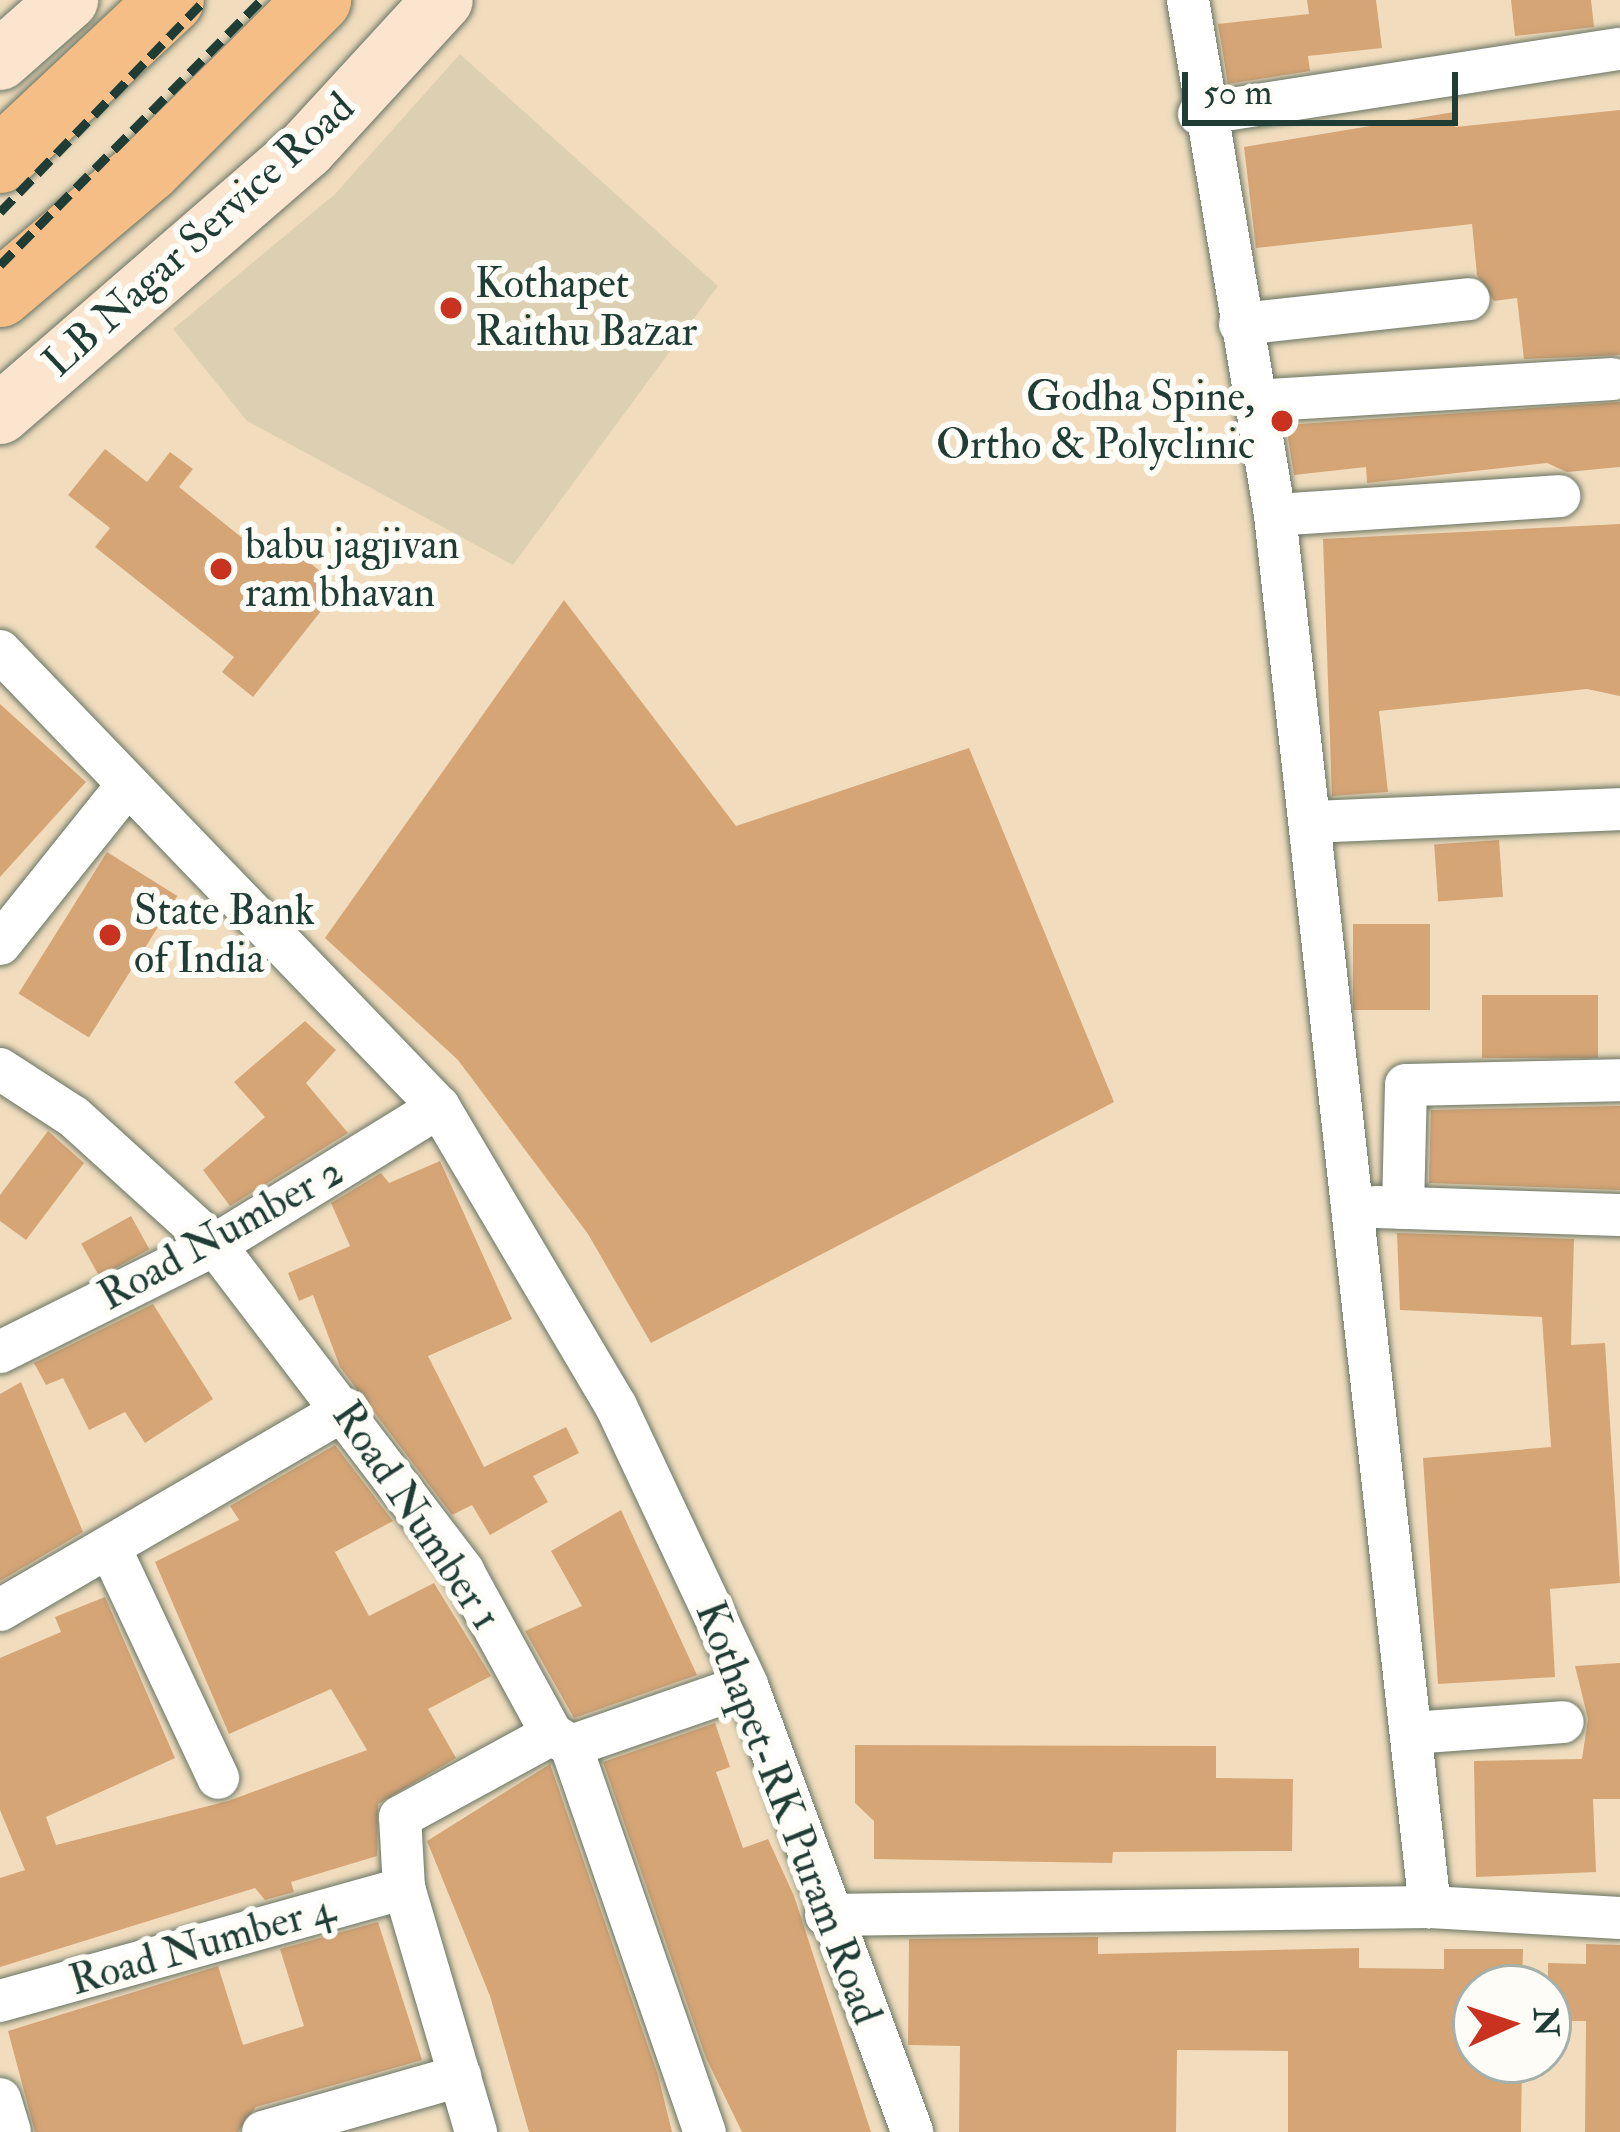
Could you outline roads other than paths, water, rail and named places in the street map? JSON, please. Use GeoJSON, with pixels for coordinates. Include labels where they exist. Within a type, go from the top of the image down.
{"type":"FeatureCollection","features":[{"type":"Feature","properties":{"kind":"highway"},"geometry":{"type":"LineString","coordinates":[[0,160],[171,0]]}},
{"type":"Feature","properties":{"kind":"highway"},"geometry":{"type":"LineString","coordinates":[[0,293],[148,169],[318,0]]}},
{"type":"Feature","properties":{"kind":"street"},"geometry":{"type":"LineString","coordinates":[[0,60],[68,0]]}},
{"type":"Feature","properties":{"kind":"street","name":"LB Nagar Service Road"},"geometry":{"type":"LineString","coordinates":[[0,414],[306,149],[443,0]]}},
{"type":"Feature","properties":{"kind":"street"},"geometry":{"type":"LineString","coordinates":[[1188,0],[1199,114],[1275,515],[1430,1907]]}},
{"type":"Feature","properties":{"kind":"street"},"geometry":{"type":"LineString","coordinates":[[1199,114],[1620,49]]}},
{"type":"Feature","properties":{"kind":"street"},"geometry":{"type":"LineString","coordinates":[[1240,324],[1469,299]]}},
{"type":"Feature","properties":{"kind":"street"},"geometry":{"type":"LineString","coordinates":[[1255,401],[1612,379]]}},
{"type":"Feature","properties":{"kind":"street"},"geometry":{"type":"LineString","coordinates":[[1275,515],[1559,496]]}},
{"type":"Feature","properties":{"kind":"street","name":"Kothapet-RK Puram Road"},"geometry":{"type":"LineString","coordinates":[[0,652],[124,789],[439,1107],[616,1406],[747,1685],[826,1916],[912,2132]]}},
{"type":"Feature","properties":{"kind":"street"},"geometry":{"type":"LineString","coordinates":[[0,944],[124,789]]}},
{"type":"Feature","properties":{"kind":"street"},"geometry":{"type":"LineString","coordinates":[[1311,822],[1620,809]]}},
{"type":"Feature","properties":{"kind":"street","name":"Road Number 1"},"geometry":{"type":"LineString","coordinates":[[0,1069],[74,1117],[215,1246],[346,1409],[463,1570],[561,1740],[705,2132]]}},
{"type":"Feature","properties":{"kind":"street"},"geometry":{"type":"LineString","coordinates":[[1403,1208],[1406,1085],[1620,1080]]}},
{"type":"Feature","properties":{"kind":"street","name":"Road Number 2"},"geometry":{"type":"LineString","coordinates":[[0,1352],[215,1246],[439,1107]]}},
{"type":"Feature","properties":{"kind":"street"},"geometry":{"type":"LineString","coordinates":[[1350,1159],[1404,1157]]}},
{"type":"Feature","properties":{"kind":"street"},"geometry":{"type":"LineString","coordinates":[[1355,1207],[1620,1215]]}},
{"type":"Feature","properties":{"kind":"street"},"geometry":{"type":"LineString","coordinates":[[0,1610],[346,1409]]}},
{"type":"Feature","properties":{"kind":"street"},"geometry":{"type":"LineString","coordinates":[[110,1548],[218,1778]]}},
{"type":"Feature","properties":{"kind":"street"},"geometry":{"type":"LineString","coordinates":[[476,2132],[404,1888],[400,1817],[561,1740],[747,1685]]}},
{"type":"Feature","properties":{"kind":"street"},"geometry":{"type":"LineString","coordinates":[[1412,1733],[1563,1722]]}},
{"type":"Feature","properties":{"kind":"street","name":"Road Number 4"},"geometry":{"type":"LineString","coordinates":[[0,2001],[404,1888]]}},
{"type":"Feature","properties":{"kind":"street"},"geometry":{"type":"LineString","coordinates":[[826,1916],[1430,1907],[1620,1918]]}},
{"type":"Feature","properties":{"kind":"street"},"geometry":{"type":"LineString","coordinates":[[263,2132],[460,2076]]}},
{"type":"Feature","properties":{"kind":"street"},"geometry":{"type":"LineString","coordinates":[[0,2099],[10,2132]]}},
{"type":"Feature","properties":{"kind":"railway"},"geometry":{"type":"LineString","coordinates":[[0,212],[205,0]]}},
{"type":"Feature","properties":{"kind":"railway"},"geometry":{"type":"LineString","coordinates":[[0,265],[261,0]]}},
{"type":"Feature","properties":{"kind":"place","name":"Kothapet Raithu Bazar"},"geometry":{"type":"Point","coordinates":[451,308]}},
{"type":"Feature","properties":{"kind":"place","name":"Godha Spine, Ortho & Polyclinic"},"geometry":{"type":"Point","coordinates":[1282,421]}},
{"type":"Feature","properties":{"kind":"place","name":"babu jagjivan ram bhavan"},"geometry":{"type":"Point","coordinates":[221,569]}},
{"type":"Feature","properties":{"kind":"place","name":"State Bank of India"},"geometry":{"type":"Point","coordinates":[110,935]}}]}
